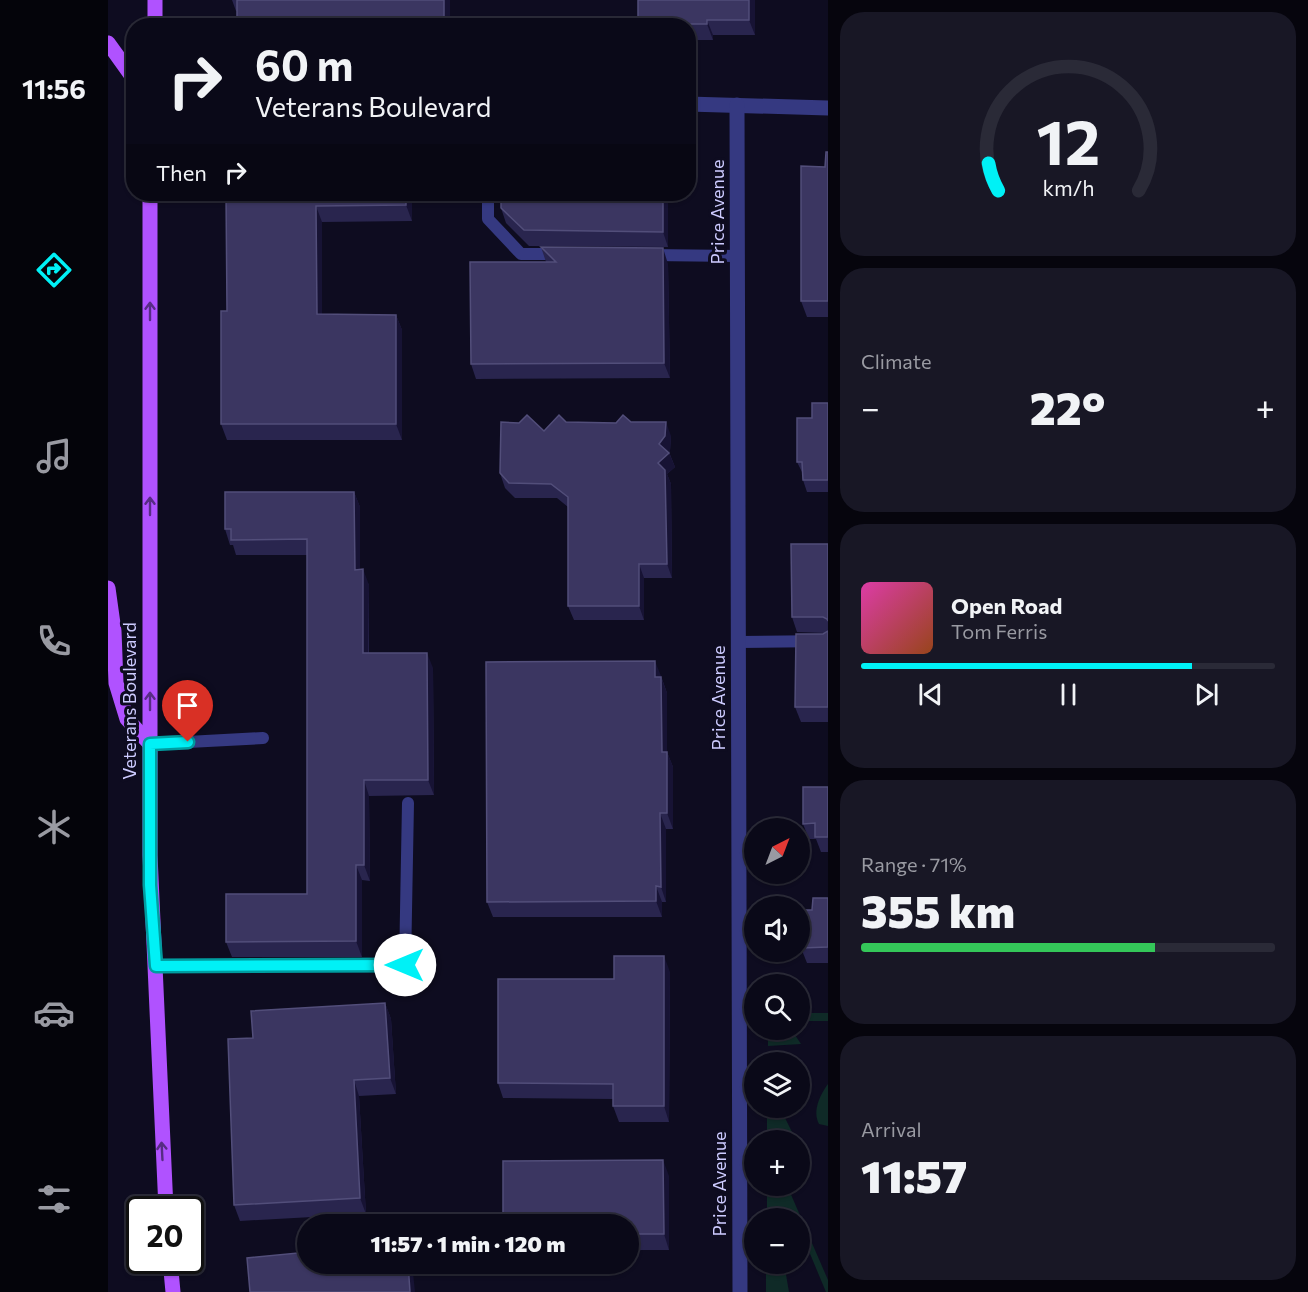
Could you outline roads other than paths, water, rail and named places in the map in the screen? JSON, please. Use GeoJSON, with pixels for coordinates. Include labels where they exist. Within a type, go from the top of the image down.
{"type":"FeatureCollection","features":[{"type":"Feature","properties":{"kind":"main road"},"geometry":{"type":"LineString","coordinates":[[155,0],[155,18]]}},
{"type":"Feature","properties":{"kind":"main road"},"geometry":{"type":"LineString","coordinates":[[108,43],[126,68]]}},
{"type":"Feature","properties":{"kind":"main road","name":"Veterans Boulevard"},"geometry":{"type":"LineString","coordinates":[[150,201],[150,885],[156,966],[155,989],[165,1196]]}},
{"type":"Feature","properties":{"kind":"main road"},"geometry":{"type":"LineString","coordinates":[[108,588],[114,631],[116,683],[128,719],[150,744]]}},
{"type":"Feature","properties":{"kind":"main road"},"geometry":{"type":"LineString","coordinates":[[171,1274],[173,1292]]}},
{"type":"Feature","properties":{"kind":"street"},"geometry":{"type":"LineString","coordinates":[[696,104],[828,108]]}},
{"type":"Feature","properties":{"kind":"street","name":"Price Avenue"},"geometry":{"type":"LineString","coordinates":[[737,105],[740,1292]]}},
{"type":"Feature","properties":{"kind":"lane"},"geometry":{"type":"LineString","coordinates":[[488,201],[488,219],[521,254],[567,254]]}},
{"type":"Feature","properties":{"kind":"lane"},"geometry":{"type":"LineString","coordinates":[[637,255],[738,256]]}},
{"type":"Feature","properties":{"kind":"lane"},"geometry":{"type":"LineString","coordinates":[[739,642],[828,641]]}},
{"type":"Feature","properties":{"kind":"lane"},"geometry":{"type":"LineString","coordinates":[[150,744],[263,738]]}},
{"type":"Feature","properties":{"kind":"lane"},"geometry":{"type":"LineString","coordinates":[[156,966],[405,965],[408,803]]}}]}
